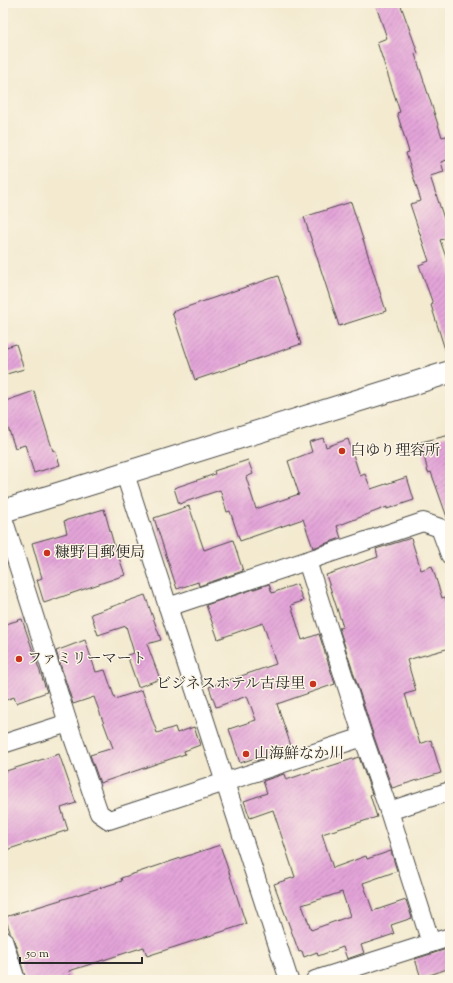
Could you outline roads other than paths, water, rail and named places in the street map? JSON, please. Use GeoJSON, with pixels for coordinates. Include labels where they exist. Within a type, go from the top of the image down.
{"type":"FeatureCollection","features":[{"type":"Feature","properties":{"kind":"street"},"geometry":{"type":"LineString","coordinates":[[3,512],[450,372]]}},
{"type":"Feature","properties":{"kind":"street"},"geometry":{"type":"LineString","coordinates":[[125,474],[289,980]]}},
{"type":"Feature","properties":{"kind":"street"},"geometry":{"type":"LineString","coordinates":[[3,518],[98,813],[109,820],[363,737]]}},
{"type":"Feature","properties":{"kind":"street"},"geometry":{"type":"LineString","coordinates":[[168,607],[423,522],[440,528],[450,555]]}},
{"type":"Feature","properties":{"kind":"street"},"geometry":{"type":"LineString","coordinates":[[307,561],[431,943]]}},
{"type":"Feature","properties":{"kind":"street"},"geometry":{"type":"LineString","coordinates":[[3,744],[68,723]]}},
{"type":"Feature","properties":{"kind":"street"},"geometry":{"type":"LineString","coordinates":[[389,811],[450,791]]}},
{"type":"Feature","properties":{"kind":"street"},"geometry":{"type":"LineString","coordinates":[[315,980],[450,937]]}},
{"type":"Feature","properties":{"kind":"street"},"geometry":{"type":"LineString","coordinates":[[3,940],[16,980]]}},
{"type":"Feature","properties":{"kind":"place","name":"白ゆり理容所"},"geometry":{"type":"Point","coordinates":[342,451]}},
{"type":"Feature","properties":{"kind":"place","name":"糠野目郵便局"},"geometry":{"type":"Point","coordinates":[47,553]}},
{"type":"Feature","properties":{"kind":"place","name":"ファミリーマート"},"geometry":{"type":"Point","coordinates":[19,659]}},
{"type":"Feature","properties":{"kind":"place","name":"ビジネスホテル古母里"},"geometry":{"type":"Point","coordinates":[313,684]}},
{"type":"Feature","properties":{"kind":"place","name":"山海鮮なか川"},"geometry":{"type":"Point","coordinates":[246,754]}}]}
